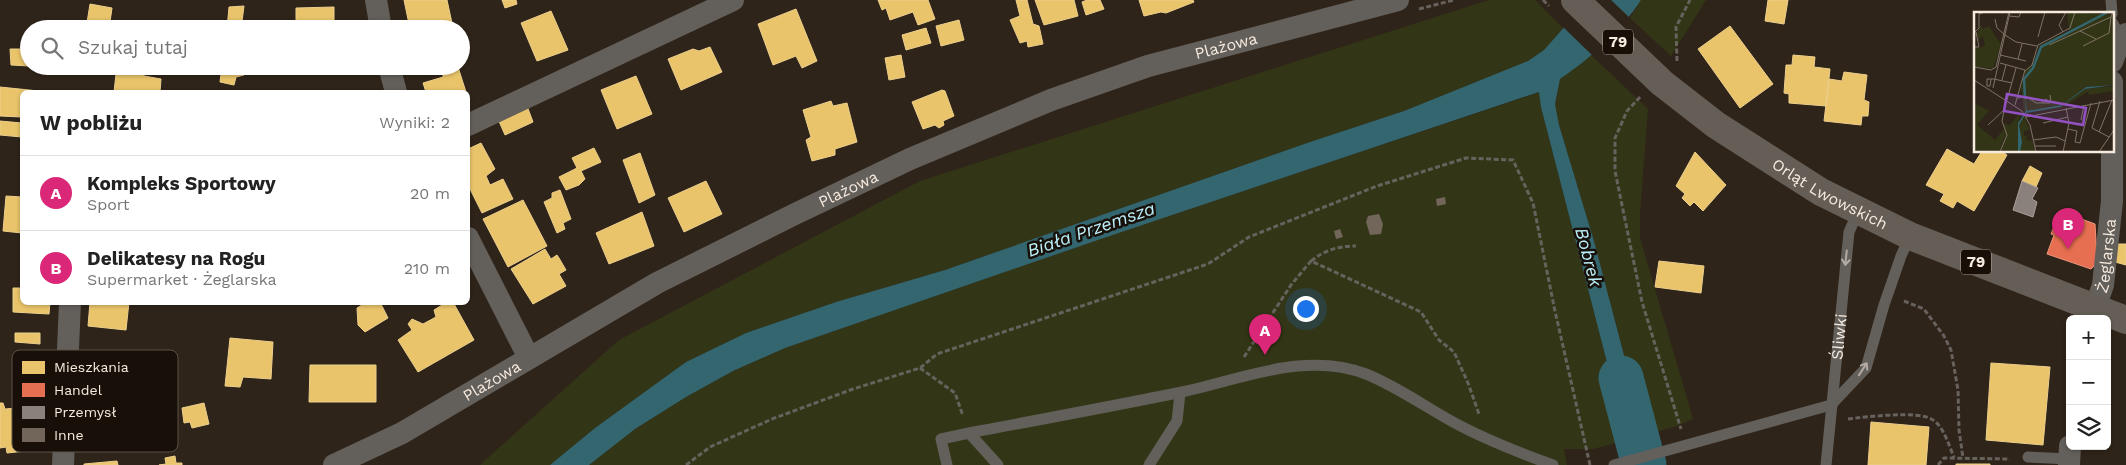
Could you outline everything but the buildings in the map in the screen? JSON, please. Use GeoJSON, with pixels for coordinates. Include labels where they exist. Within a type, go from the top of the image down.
{"type":"FeatureCollection","features":[{"type":"Feature","properties":{"kind":"main road","name":"Orląt Lwowskich"},"geometry":{"type":"LineString","coordinates":[[1575,0],[1660,80],[1716,125],[1821,192],[1858,212],[1910,236],[2087,310],[2126,320]]}},
{"type":"Feature","properties":{"kind":"street"},"geometry":{"type":"LineString","coordinates":[[376,0],[379,20]]}},
{"type":"Feature","properties":{"kind":"street"},"geometry":{"type":"LineString","coordinates":[[470,124],[733,0]]}},
{"type":"Feature","properties":{"kind":"street","name":"Plażowa"},"geometry":{"type":"LineString","coordinates":[[334,465],[402,433],[657,283],[910,158],[1051,100],[1148,66],[1398,0]]}},
{"type":"Feature","properties":{"kind":"street"},"geometry":{"type":"LineString","coordinates":[[2114,54],[2120,31]]}},
{"type":"Feature","properties":{"kind":"street"},"geometry":{"type":"LineString","coordinates":[[391,75],[395,90]]}},
{"type":"Feature","properties":{"kind":"street","name":"Żeglarska"},"geometry":{"type":"LineString","coordinates":[[2087,310],[2103,285],[2112,201],[2112,152]]}},
{"type":"Feature","properties":{"kind":"street"},"geometry":{"type":"LineString","coordinates":[[470,242],[529,358]]}},
{"type":"Feature","properties":{"kind":"street"},"geometry":{"type":"LineString","coordinates":[[68,350],[70,305]]}},
{"type":"Feature","properties":{"kind":"street"},"geometry":{"type":"LineString","coordinates":[[63,465],[64,452]]}},
{"type":"Feature","properties":{"kind":"lane","name":"Śliwki"},"geometry":{"type":"LineString","coordinates":[[1826,465],[1849,232],[1858,212]]}},
{"type":"Feature","properties":{"kind":"lane"},"geometry":{"type":"LineString","coordinates":[[1614,465],[1831,405],[1866,368],[1888,294],[1910,236]]}},
{"type":"Feature","properties":{"kind":"lane"},"geometry":{"type":"LineString","coordinates":[[946,465],[941,438],[1180,393],[1275,369],[1312,366],[1342,368],[1366,374],[1454,423],[1531,457],[1554,465]]}},
{"type":"Feature","properties":{"kind":"lane"},"geometry":{"type":"LineString","coordinates":[[1149,465],[1176,421],[1180,393]]}},
{"type":"Feature","properties":{"kind":"lane"},"geometry":{"type":"LineString","coordinates":[[969,433],[998,465]]}},
{"type":"Feature","properties":{"kind":"lane"},"geometry":{"type":"LineString","coordinates":[[2028,457],[2070,457]]}},
{"type":"Feature","properties":{"kind":"path"},"geometry":{"type":"LineString","coordinates":[[1687,446],[1642,302],[1615,171],[1615,138],[1628,111],[1660,80],[1676,27],[1690,0]]}},
{"type":"Feature","properties":{"kind":"path"},"geometry":{"type":"LineString","coordinates":[[686,465],[710,447],[772,420],[853,389],[920,368],[937,354],[1208,264],[1249,237],[1377,186],[1466,158],[1513,160],[1533,203],[1590,465]]}},
{"type":"Feature","properties":{"kind":"path"},"geometry":{"type":"LineString","coordinates":[[1238,378],[1236,369],[1291,285],[1311,261],[1320,254],[1340,246],[1356,246]]}},
{"type":"Feature","properties":{"kind":"path"},"geometry":{"type":"LineString","coordinates":[[1311,261],[1421,312],[1439,340],[1454,352],[1460,362],[1481,423],[1480,434]]}},
{"type":"Feature","properties":{"kind":"path"},"geometry":{"type":"LineString","coordinates":[[1888,294],[1924,309],[1944,336],[1955,363],[1959,430],[1963,458]]}},
{"type":"Feature","properties":{"kind":"path"},"geometry":{"type":"LineString","coordinates":[[920,368],[955,393],[969,433]]}},
{"type":"Feature","properties":{"kind":"path"},"geometry":{"type":"LineString","coordinates":[[1829,421],[1884,415],[1914,415],[1933,419],[1942,430],[1954,457]]}},
{"type":"Feature","properties":{"kind":"path"},"geometry":{"type":"LineString","coordinates":[[1938,465],[1944,458],[1954,457],[2016,460],[2028,457]]}},
{"type":"Feature","properties":{"kind":"green space"},"geometry":{"type":"Polygon","coordinates":[[[1489,0],[1535,0],[1563,28],[1544,50],[1528,61],[1404,111],[945,270],[836,302],[746,333],[686,362],[595,428],[550,465],[480,465],[619,340],[920,181],[1489,0]]]}},
{"type":"Feature","properties":{"kind":"green space"},"geometry":{"type":"Polygon","coordinates":[[[1641,0],[1706,0],[1671,56],[1630,18],[1641,0]]]}},
{"type":"Feature","properties":{"kind":"green space"},"geometry":{"type":"Polygon","coordinates":[[[1591,55],[1648,109],[1640,213],[1640,238],[1693,419],[1677,426],[1645,435],[1594,241],[1559,125],[1555,104],[1560,79],[1591,55]]]}},
{"type":"Feature","properties":{"kind":"green space"},"geometry":{"type":"Polygon","coordinates":[[[1540,92],[1541,107],[1627,440],[1593,449],[1564,449],[1567,465],[589,465],[635,429],[686,397],[733,371],[785,348],[1098,240],[1540,92]]]}},
{"type":"Feature","properties":{"kind":"water","name":"Biała Przemsza"},"geometry":{"type":"Polygon","coordinates":[[[1588,0],[1641,0],[1605,43],[1560,79],[1555,104],[1559,125],[1594,241],[1645,435],[1627,440],[1541,107],[1539,92],[1098,240],[785,348],[733,371],[686,397],[635,429],[589,465],[550,465],[595,428],[686,362],[746,333],[836,302],[945,270],[1404,111],[1528,61],[1544,50],[1588,0]]]}},
{"type":"Feature","properties":{"kind":"pier"},"geometry":{"type":"Polygon","coordinates":[[[1584,0],[1611,0],[1631,19],[1593,56],[1562,26],[1584,0]]]}},
{"type":"Feature","properties":{"kind":"waterway","name":"Bobrek"},"geometry":{"type":"LineString","coordinates":[[1621,378],[1644,465]]}},
{"type":"Feature","properties":{"kind":"place","name":"Delikatesy na Rogu"},"geometry":{"type":"Point","coordinates":[2068,249]}},
{"type":"Feature","properties":{"kind":"place","name":"Kompleks Sportowy"},"geometry":{"type":"Point","coordinates":[1265,355]}}]}
